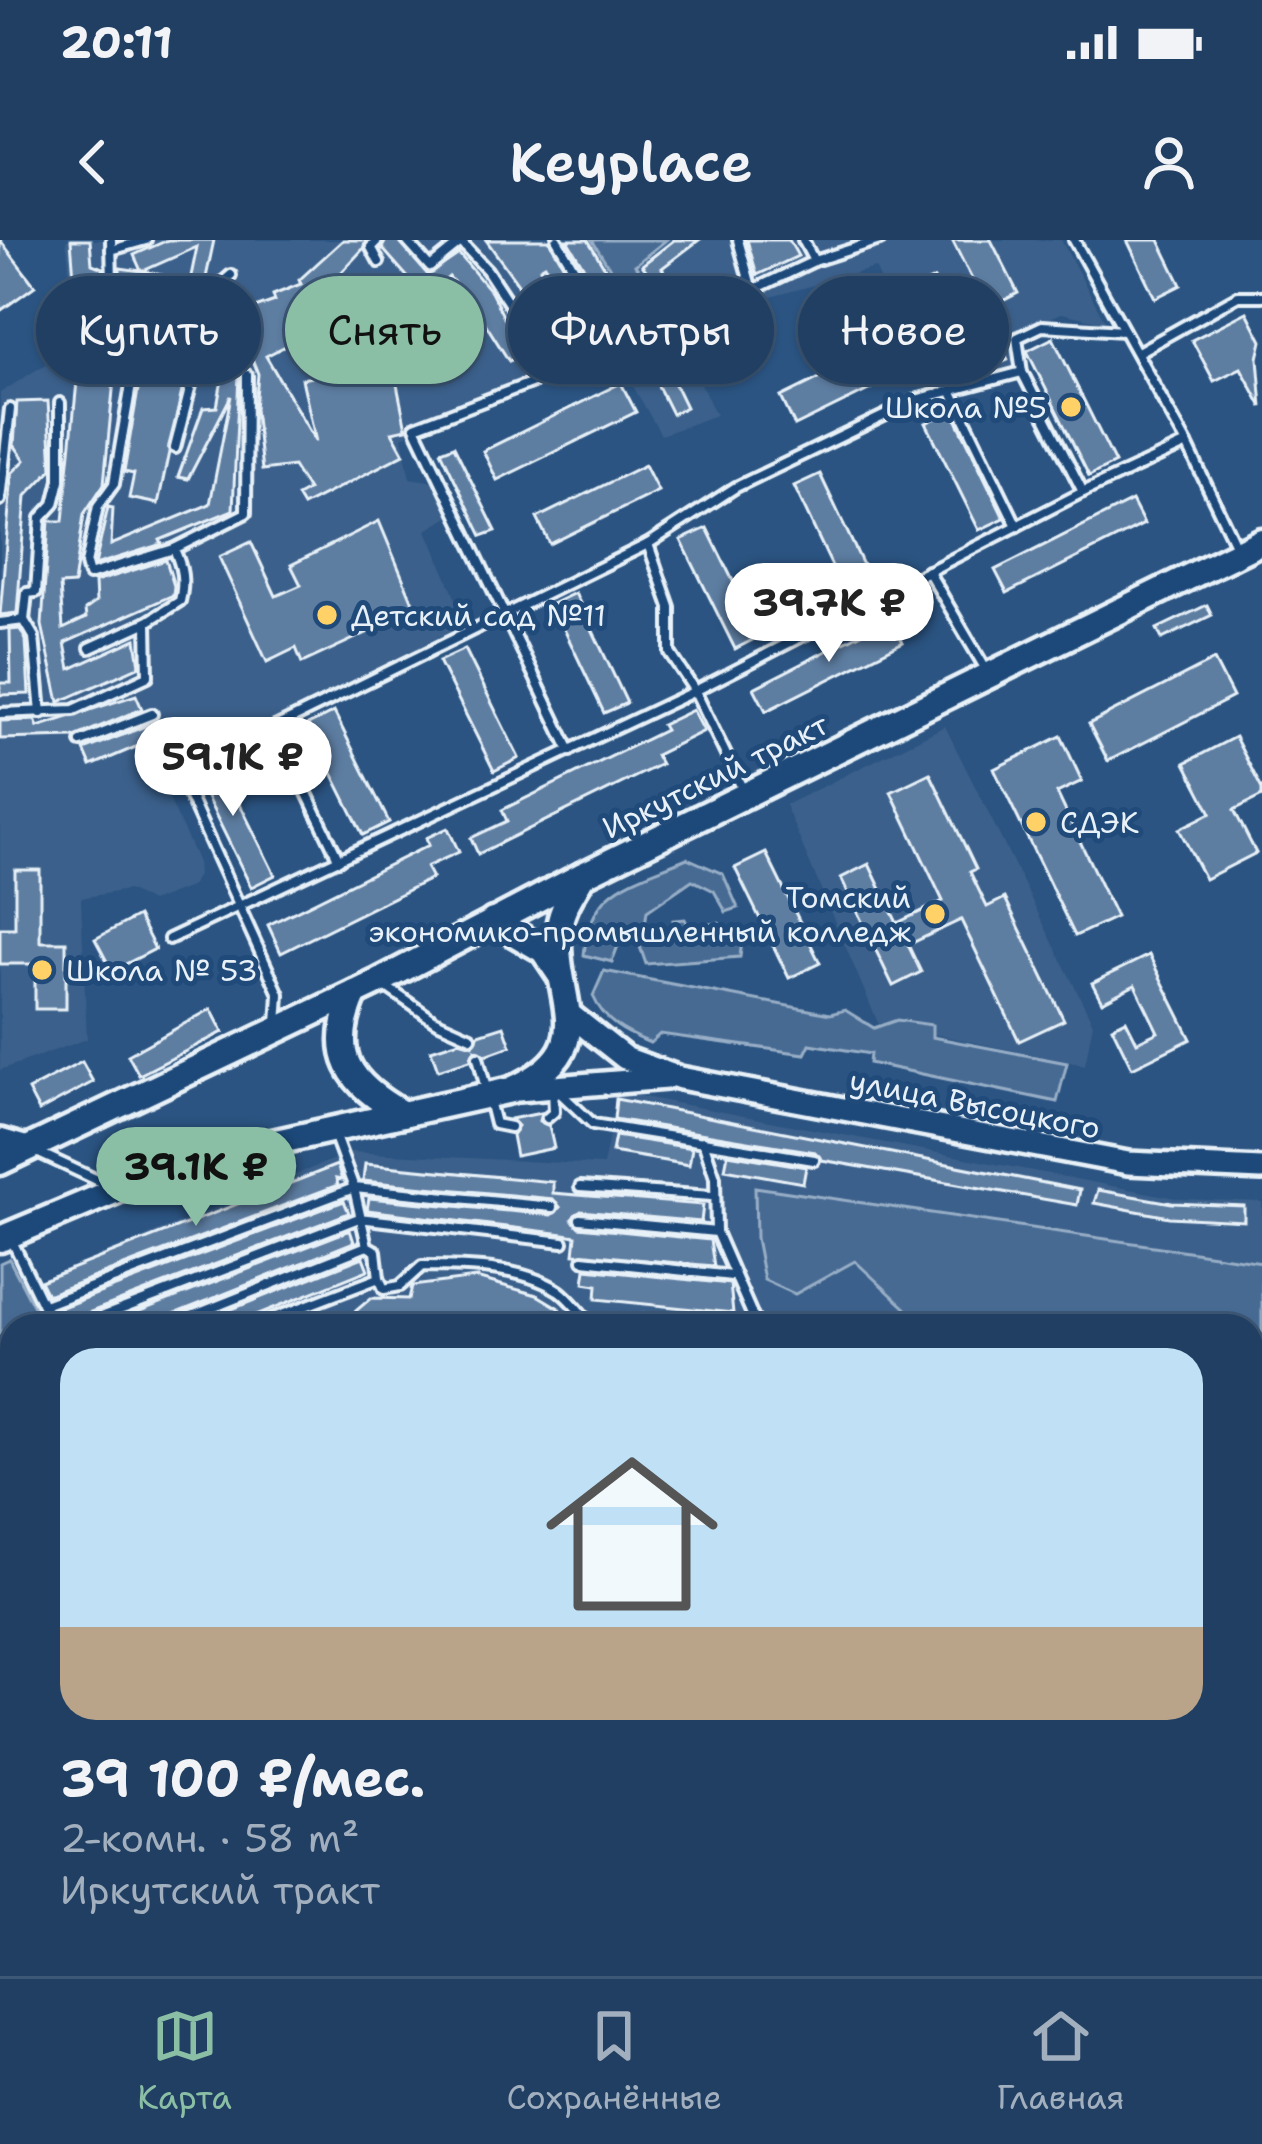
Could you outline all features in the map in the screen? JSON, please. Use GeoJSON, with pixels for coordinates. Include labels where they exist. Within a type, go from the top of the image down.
{"type":"FeatureCollection","features":[{"type":"Feature","properties":{"kind":"main road","name":"Иркутский тракт"},"geometry":{"type":"LineString","coordinates":[[0,1162],[366,987],[1262,541]]}},
{"type":"Feature","properties":{"kind":"main road","name":"Иркутский тракт"},"geometry":{"type":"LineString","coordinates":[[572,1016],[559,928],[564,905],[583,875]]}},
{"type":"Feature","properties":{"kind":"main road"},"geometry":{"type":"LineString","coordinates":[[493,921],[543,950],[564,982]]}},
{"type":"Feature","properties":{"kind":"main road"},"geometry":{"type":"LineString","coordinates":[[366,987],[343,1019],[350,1075],[372,1096],[403,1114]]}},
{"type":"Feature","properties":{"kind":"main road"},"geometry":{"type":"LineString","coordinates":[[4,1236],[222,1154],[500,1093],[551,1066],[572,1016]]}},
{"type":"Feature","properties":{"kind":"main road","name":"улица Высоцкого"},"geometry":{"type":"LineString","coordinates":[[572,1016],[625,1058],[680,1078],[1128,1163],[1262,1169]]}},
{"type":"Feature","properties":{"kind":"main road","name":"улица Высоцкого"},"geometry":{"type":"LineString","coordinates":[[500,1093],[680,1078]]}},
{"type":"Feature","properties":{"kind":"main road"},"geometry":{"type":"LineString","coordinates":[[0,1140],[28,1148]]}},
{"type":"Feature","properties":{"kind":"lane"},"geometry":{"type":"LineString","coordinates":[[146,240],[111,245],[113,327],[139,338],[114,484],[98,506],[88,574],[174,549],[246,513],[247,384]]}},
{"type":"Feature","properties":{"kind":"lane"},"geometry":{"type":"LineString","coordinates":[[378,240],[371,247],[379,262]]}},
{"type":"Feature","properties":{"kind":"lane"},"geometry":{"type":"LineString","coordinates":[[406,240],[430,267],[460,241],[508,302]]}},
{"type":"Feature","properties":{"kind":"lane"},"geometry":{"type":"LineString","coordinates":[[557,240],[578,276]]}},
{"type":"Feature","properties":{"kind":"lane"},"geometry":{"type":"LineString","coordinates":[[738,240],[748,276]]}},
{"type":"Feature","properties":{"kind":"lane"},"geometry":{"type":"LineString","coordinates":[[803,240],[814,261]]}},
{"type":"Feature","properties":{"kind":"lane"},"geometry":{"type":"LineString","coordinates":[[840,240],[844,253]]}},
{"type":"Feature","properties":{"kind":"lane"},"geometry":{"type":"LineString","coordinates":[[774,280],[880,240]]}},
{"type":"Feature","properties":{"kind":"lane"},"geometry":{"type":"LineString","coordinates":[[1074,240],[1187,444],[1238,552]]}},
{"type":"Feature","properties":{"kind":"lane"},"geometry":{"type":"LineString","coordinates":[[175,448],[216,288],[231,275]]}},
{"type":"Feature","properties":{"kind":"lane"},"geometry":{"type":"LineString","coordinates":[[1138,352],[1238,296],[1262,296]]}},
{"type":"Feature","properties":{"kind":"lane"},"geometry":{"type":"LineString","coordinates":[[1082,492],[1022,372],[1017,338],[1042,326],[1124,331]]}},
{"type":"Feature","properties":{"kind":"lane"},"geometry":{"type":"LineString","coordinates":[[275,1031],[279,994],[174,762],[212,744],[275,727],[648,544],[736,488],[919,399],[1022,372]]}},
{"type":"Feature","properties":{"kind":"lane"},"geometry":{"type":"LineString","coordinates":[[521,384],[415,427],[570,751]]}},
{"type":"Feature","properties":{"kind":"lane"},"geometry":{"type":"LineString","coordinates":[[951,390],[1017,526]]}},
{"type":"Feature","properties":{"kind":"lane"},"geometry":{"type":"LineString","coordinates":[[40,713],[34,637],[24,620],[27,593],[37,592],[41,518],[54,504],[60,480],[60,403]]}},
{"type":"Feature","properties":{"kind":"lane"},"geometry":{"type":"LineString","coordinates":[[0,500],[10,409]]}},
{"type":"Feature","properties":{"kind":"lane"},"geometry":{"type":"LineString","coordinates":[[169,939],[695,691],[1082,492],[1187,444]]}},
{"type":"Feature","properties":{"kind":"lane"},"geometry":{"type":"LineString","coordinates":[[648,544],[670,607],[670,652],[695,691],[745,795]]}},
{"type":"Feature","properties":{"kind":"lane"},"geometry":{"type":"LineString","coordinates":[[90,648],[180,601],[182,568],[174,549]]}},
{"type":"Feature","properties":{"kind":"lane"},"geometry":{"type":"LineString","coordinates":[[928,572],[989,675]]}},
{"type":"Feature","properties":{"kind":"lane"},"geometry":{"type":"LineString","coordinates":[[0,623],[24,620]]}},
{"type":"Feature","properties":{"kind":"lane"},"geometry":{"type":"LineString","coordinates":[[0,713],[74,710],[148,676],[147,622]]}},
{"type":"Feature","properties":{"kind":"lane"},"geometry":{"type":"LineString","coordinates":[[80,742],[152,714]]}},
{"type":"Feature","properties":{"kind":"lane"},"geometry":{"type":"LineString","coordinates":[[275,727],[339,860]]}},
{"type":"Feature","properties":{"kind":"lane"},"geometry":{"type":"LineString","coordinates":[[366,987],[471,1036]]}},
{"type":"Feature","properties":{"kind":"lane"},"geometry":{"type":"LineString","coordinates":[[478,1057],[500,1093],[497,1126],[510,1127]]}},
{"type":"Feature","properties":{"kind":"lane"},"geometry":{"type":"LineString","coordinates":[[548,1118],[554,1112],[553,1086]]}},
{"type":"Feature","properties":{"kind":"lane"},"geometry":{"type":"LineString","coordinates":[[553,1086],[593,1124],[814,1160]]}},
{"type":"Feature","properties":{"kind":"lane"},"geometry":{"type":"LineString","coordinates":[[332,1129],[354,1188],[367,1246],[376,1251],[384,1288],[400,1286],[422,1265],[478,1267],[558,1290],[581,1314]]}},
{"type":"Feature","properties":{"kind":"lane"},"geometry":{"type":"LineString","coordinates":[[703,1141],[715,1178],[716,1232],[751,1314]]}},
{"type":"Feature","properties":{"kind":"lane"},"geometry":{"type":"LineString","coordinates":[[28,1148],[117,1190]]}},
{"type":"Feature","properties":{"kind":"lane"},"geometry":{"type":"LineString","coordinates":[[580,1187],[712,1196]]}},
{"type":"Feature","properties":{"kind":"lane"},"geometry":{"type":"LineString","coordinates":[[44,1305],[354,1188],[552,1207]]}},
{"type":"Feature","properties":{"kind":"lane"},"geometry":{"type":"LineString","coordinates":[[109,1314],[358,1219],[563,1242]]}},
{"type":"Feature","properties":{"kind":"lane"},"geometry":{"type":"LineString","coordinates":[[580,1219],[716,1232]]}},
{"type":"Feature","properties":{"kind":"lane"},"geometry":{"type":"LineString","coordinates":[[4,1236],[48,1314]]}},
{"type":"Feature","properties":{"kind":"lane"},"geometry":{"type":"LineString","coordinates":[[197,1314],[367,1246]]}},
{"type":"Feature","properties":{"kind":"lane"},"geometry":{"type":"LineString","coordinates":[[583,1260],[733,1276]]}},
{"type":"Feature","properties":{"kind":"lane"},"geometry":{"type":"LineString","coordinates":[[285,1314],[379,1278]]}},
{"type":"Feature","properties":{"kind":"shaded area"},"geometry":{"type":"Polygon","coordinates":[[[66,240],[601,240],[626,262],[641,240],[1061,240],[1106,323],[1062,313],[1011,334],[1014,369],[1009,371],[1009,276],[879,276],[875,268],[846,276],[798,276],[798,289],[774,296],[774,276],[508,276],[508,384],[536,384],[402,437],[410,478],[437,482],[450,516],[427,530],[466,623],[278,720],[200,745],[186,724],[144,744],[197,860],[198,876],[190,887],[151,902],[128,890],[81,898],[87,1039],[0,1070],[0,393],[36,370],[36,384],[261,384],[261,276],[70,276],[66,240]]]}},
{"type":"Feature","properties":{"kind":"shaded area"},"geometry":{"type":"Polygon","coordinates":[[[592,240],[666,240],[635,265],[643,276],[615,276],[592,240]]]}},
{"type":"Feature","properties":{"kind":"shaded area"},"geometry":{"type":"Polygon","coordinates":[[[632,384],[701,384],[716,415],[661,435],[632,384]]]}},
{"type":"Feature","properties":{"kind":"shaded area"},"geometry":{"type":"Polygon","coordinates":[[[929,384],[983,384],[939,405],[929,384]]]}},
{"type":"Feature","properties":{"kind":"shaded area","name":"Томский экономико-промышленный колледж"},"geometry":{"type":"Polygon","coordinates":[[[945,726],[1093,1023],[1085,1065],[878,1023],[785,805],[945,726]]]}},
{"type":"Feature","properties":{"kind":"shaded area"},"geometry":{"type":"Polygon","coordinates":[[[687,858],[723,874],[738,908],[726,912],[714,891],[692,880],[647,911],[645,925],[619,943],[612,962],[584,955],[588,932],[604,900],[631,881],[687,858]]]}},
{"type":"Feature","properties":{"kind":"shaded area"},"geometry":{"type":"Polygon","coordinates":[[[685,919],[688,926],[719,923],[742,941],[740,957],[646,964],[638,941],[675,937],[673,920],[685,919]]]}},
{"type":"Feature","properties":{"kind":"shaded area"},"geometry":{"type":"Polygon","coordinates":[[[604,971],[830,1014],[845,1010],[874,1028],[897,1020],[932,1025],[932,1037],[1067,1063],[1057,1102],[869,1063],[870,1054],[810,1044],[805,1054],[660,1034],[650,1043],[616,1026],[603,1013],[593,996],[604,971]]]}},
{"type":"Feature","properties":{"kind":"shaded area"},"geometry":{"type":"Polygon","coordinates":[[[618,1092],[1181,1199],[1262,1202],[1262,1262],[756,1187],[796,1294],[855,1261],[912,1314],[38,1314],[25,1286],[351,1152],[603,1165],[618,1092]]]}},
{"type":"Feature","properties":{"kind":"shaded area"},"geometry":{"type":"Polygon","coordinates":[[[755,1187],[1262,1262],[1262,1314],[912,1314],[855,1261],[795,1294],[764,1280],[756,1238],[755,1187]]]}},
{"type":"Feature","properties":{"kind":"shaded area"},"geometry":{"type":"Polygon","coordinates":[[[9,1259],[38,1314],[0,1314],[0,1263],[9,1259]]]}},
{"type":"Feature","properties":{"kind":"building"},"geometry":{"type":"Polygon","coordinates":[[[0,240],[35,286],[0,311],[0,240]]]}},
{"type":"Feature","properties":{"kind":"building"},"geometry":{"type":"Polygon","coordinates":[[[71,240],[90,240],[92,264],[103,268],[103,276],[74,276],[71,240]]]}},
{"type":"Feature","properties":{"kind":"building"},"geometry":{"type":"Polygon","coordinates":[[[168,240],[214,240],[206,276],[191,276],[197,247],[143,271],[166,276],[120,276],[120,268],[141,271],[134,255],[168,240]]]}},
{"type":"Feature","properties":{"kind":"building"},"geometry":{"type":"Polygon","coordinates":[[[343,240],[366,240],[338,276],[303,276],[343,240]]]}},
{"type":"Feature","properties":{"kind":"building"},"geometry":{"type":"Polygon","coordinates":[[[386,240],[398,240],[428,275],[459,254],[478,276],[407,276],[382,248],[386,240]]]}},
{"type":"Feature","properties":{"kind":"building"},"geometry":{"type":"Polygon","coordinates":[[[486,240],[549,240],[570,276],[551,276],[545,265],[540,268],[543,276],[512,276],[486,240]]]}},
{"type":"Feature","properties":{"kind":"building"},"geometry":{"type":"Polygon","coordinates":[[[567,240],[588,240],[609,276],[589,276],[567,240]]]}},
{"type":"Feature","properties":{"kind":"building"},"geometry":{"type":"Polygon","coordinates":[[[674,240],[699,240],[662,268],[667,276],[651,276],[642,265],[674,240]]]}},
{"type":"Feature","properties":{"kind":"building"},"geometry":{"type":"Polygon","coordinates":[[[747,240],[789,240],[798,256],[757,275],[747,240]]]}},
{"type":"Feature","properties":{"kind":"building"},"geometry":{"type":"Polygon","coordinates":[[[952,240],[991,240],[1018,293],[1009,298],[1009,276],[970,276],[952,240]]]}},
{"type":"Feature","properties":{"kind":"building"},"geometry":{"type":"Polygon","coordinates":[[[1127,240],[1159,240],[1181,285],[1155,298],[1127,240]]]}},
{"type":"Feature","properties":{"kind":"building"},"geometry":{"type":"Polygon","coordinates":[[[484,284],[508,325],[508,359],[484,321],[484,284]]]}},
{"type":"Feature","properties":{"kind":"building"},"geometry":{"type":"Polygon","coordinates":[[[285,290],[285,346],[266,356],[316,442],[303,384],[397,384],[406,429],[392,432],[404,454],[303,506],[297,496],[308,490],[293,466],[262,470],[255,409],[257,384],[261,384],[261,306],[275,301],[273,295],[285,290]]]}},
{"type":"Feature","properties":{"kind":"building"},"geometry":{"type":"Polygon","coordinates":[[[1247,312],[1262,341],[1258,358],[1262,407],[1241,368],[1214,381],[1192,340],[1247,312]]]}},
{"type":"Feature","properties":{"kind":"building","name":"Школа №5"},"geometry":{"type":"Polygon","coordinates":[[[1053,338],[1115,463],[1089,476],[1027,351],[1053,338]]]}},
{"type":"Feature","properties":{"kind":"building"},"geometry":{"type":"Polygon","coordinates":[[[77,384],[114,384],[104,484],[84,514],[74,584],[60,585],[63,629],[86,618],[85,610],[96,602],[95,582],[166,560],[173,595],[65,643],[70,669],[136,639],[140,666],[59,702],[42,625],[49,521],[63,521],[77,384]]]}},
{"type":"Feature","properties":{"kind":"building"},"geometry":{"type":"Polygon","coordinates":[[[139,384],[183,384],[158,504],[129,498],[134,474],[124,472],[139,384]]]}},
{"type":"Feature","properties":{"kind":"building"},"geometry":{"type":"Polygon","coordinates":[[[221,384],[239,384],[233,510],[160,540],[162,544],[95,565],[108,507],[113,508],[111,545],[210,504],[231,396],[188,479],[178,477],[203,408],[217,407],[221,384]]]}},
{"type":"Feature","properties":{"kind":"building"},"geometry":{"type":"Polygon","coordinates":[[[619,384],[636,412],[497,480],[483,451],[619,384]]]}},
{"type":"Feature","properties":{"kind":"building"},"geometry":{"type":"Polygon","coordinates":[[[657,384],[675,384],[686,407],[672,414],[657,384]]]}},
{"type":"Feature","properties":{"kind":"building"},"geometry":{"type":"Polygon","coordinates":[[[807,384],[881,384],[795,426],[781,397],[807,384]]]}},
{"type":"Feature","properties":{"kind":"building"},"geometry":{"type":"Polygon","coordinates":[[[48,401],[52,469],[26,496],[17,613],[0,615],[12,473],[25,460],[14,445],[17,402],[48,401]]]}},
{"type":"Feature","properties":{"kind":"building"},"geometry":{"type":"Polygon","coordinates":[[[952,410],[1004,518],[979,530],[926,423],[952,410]]]}},
{"type":"Feature","properties":{"kind":"building"},"geometry":{"type":"Polygon","coordinates":[[[454,446],[496,531],[482,536],[441,451],[454,446]]]}},
{"type":"Feature","properties":{"kind":"building"},"geometry":{"type":"Polygon","coordinates":[[[645,465],[658,491],[550,544],[537,518],[645,465]]]}},
{"type":"Feature","properties":{"kind":"building"},"geometry":{"type":"Polygon","coordinates":[[[820,474],[872,584],[846,596],[794,486],[820,474]]]}},
{"type":"Feature","properties":{"kind":"building"},"geometry":{"type":"Polygon","coordinates":[[[1132,501],[1144,524],[1007,593],[995,570],[1132,501]]]}},
{"type":"Feature","properties":{"kind":"building"},"geometry":{"type":"Polygon","coordinates":[[[379,521],[416,610],[302,663],[296,648],[267,662],[219,557],[251,542],[276,596],[301,585],[291,565],[379,521]]]}},
{"type":"Feature","properties":{"kind":"building"},"geometry":{"type":"Polygon","coordinates":[[[707,528],[760,636],[735,649],[681,540],[707,528]]]}},
{"type":"Feature","properties":{"kind":"building"},"geometry":{"type":"Polygon","coordinates":[[[575,593],[627,703],[604,713],[552,604],[575,593]]]}},
{"type":"Feature","properties":{"kind":"building"},"geometry":{"type":"Polygon","coordinates":[[[1207,605],[1212,615],[1162,639],[1157,629],[1207,605]]]}},
{"type":"Feature","properties":{"kind":"building"},"geometry":{"type":"Polygon","coordinates":[[[891,618],[903,642],[766,711],[754,688],[891,618]]]}},
{"type":"Feature","properties":{"kind":"building"},"geometry":{"type":"Polygon","coordinates":[[[20,629],[26,640],[29,694],[0,695],[0,683],[11,683],[10,630],[20,629]]]}},
{"type":"Feature","properties":{"kind":"building"},"geometry":{"type":"Polygon","coordinates":[[[465,649],[519,758],[494,771],[439,661],[465,649]]]}},
{"type":"Feature","properties":{"kind":"building"},"geometry":{"type":"Polygon","coordinates":[[[1214,660],[1233,697],[1108,761],[1089,724],[1214,660]]]}},
{"type":"Feature","properties":{"kind":"building"},"geometry":{"type":"Polygon","coordinates":[[[136,695],[142,709],[75,737],[0,739],[0,721],[35,720],[38,727],[136,695]]]}},
{"type":"Feature","properties":{"kind":"building"},"geometry":{"type":"Polygon","coordinates":[[[693,710],[704,731],[656,755],[661,764],[478,854],[471,838],[507,821],[502,810],[665,730],[662,725],[693,710]]]}},
{"type":"Feature","properties":{"kind":"building"},"geometry":{"type":"Polygon","coordinates":[[[334,712],[389,822],[363,835],[308,725],[334,712]]]}},
{"type":"Feature","properties":{"kind":"building"},"geometry":{"type":"Polygon","coordinates":[[[148,725],[157,738],[91,766],[84,750],[148,725]]]}},
{"type":"Feature","properties":{"kind":"building"},"geometry":{"type":"Polygon","coordinates":[[[1061,736],[1082,781],[1057,793],[1116,917],[1075,936],[994,769],[1061,736]]]}},
{"type":"Feature","properties":{"kind":"building"},"geometry":{"type":"Polygon","coordinates":[[[1235,737],[1262,789],[1262,796],[1234,810],[1256,853],[1205,879],[1179,829],[1211,813],[1185,763],[1235,737]]]}},
{"type":"Feature","properties":{"kind":"building"},"geometry":{"type":"Polygon","coordinates":[[[214,752],[275,875],[251,887],[190,763],[214,752]]]}},
{"type":"Feature","properties":{"kind":"building"},"geometry":{"type":"Polygon","coordinates":[[[930,773],[976,869],[970,872],[987,907],[1005,898],[1064,1020],[1019,1041],[961,920],[908,945],[921,972],[893,986],[841,878],[869,864],[897,923],[943,901],[891,792],[930,773]]]}},
{"type":"Feature","properties":{"kind":"building"},"geometry":{"type":"Polygon","coordinates":[[[448,828],[459,852],[426,867],[432,878],[281,953],[268,925],[429,845],[426,838],[448,828]]]}},
{"type":"Feature","properties":{"kind":"building"},"geometry":{"type":"Polygon","coordinates":[[[766,853],[820,963],[789,978],[735,868],[766,853]]]}},
{"type":"Feature","properties":{"kind":"building"},"geometry":{"type":"Polygon","coordinates":[[[15,870],[40,870],[40,942],[66,942],[66,1009],[35,1009],[35,964],[0,964],[0,928],[15,928],[15,870]]]}},
{"type":"Feature","properties":{"kind":"building"},"geometry":{"type":"Polygon","coordinates":[[[138,916],[155,949],[112,971],[95,939],[138,916]]]}},
{"type":"Feature","properties":{"kind":"building"},"geometry":{"type":"Polygon","coordinates":[[[1149,955],[1191,1039],[1132,1068],[1112,1027],[1126,1020],[1137,1042],[1158,1032],[1135,985],[1102,1002],[1092,983],[1149,955]]]}},
{"type":"Feature","properties":{"kind":"building"},"geometry":{"type":"Polygon","coordinates":[[[211,1009],[223,1032],[139,1075],[128,1055],[211,1009]]]}},
{"type":"Feature","properties":{"kind":"building"},"geometry":{"type":"Polygon","coordinates":[[[504,1026],[511,1046],[486,1055],[475,1049],[470,1060],[438,1070],[431,1050],[459,1041],[473,1045],[479,1034],[504,1026]]]}},
{"type":"Feature","properties":{"kind":"building"},"geometry":{"type":"Polygon","coordinates":[[[82,1062],[93,1082],[39,1111],[28,1090],[82,1062]]]}},
{"type":"Feature","properties":{"kind":"building"},"geometry":{"type":"Polygon","coordinates":[[[616,1099],[1080,1190],[1077,1205],[822,1160],[815,1152],[614,1119],[616,1099]]]}},
{"type":"Feature","properties":{"kind":"building"},"geometry":{"type":"Polygon","coordinates":[[[541,1113],[539,1121],[549,1126],[554,1148],[516,1156],[512,1135],[518,1126],[511,1119],[541,1113]]]}},
{"type":"Feature","properties":{"kind":"building"},"geometry":{"type":"Polygon","coordinates":[[[615,1136],[692,1148],[689,1165],[612,1152],[615,1136]]]}},
{"type":"Feature","properties":{"kind":"building"},"geometry":{"type":"Polygon","coordinates":[[[728,1154],[806,1167],[803,1183],[725,1169],[728,1154]]]}},
{"type":"Feature","properties":{"kind":"building"},"geometry":{"type":"Polygon","coordinates":[[[365,1164],[553,1182],[553,1193],[703,1205],[701,1222],[581,1211],[572,1219],[579,1227],[710,1240],[714,1266],[574,1254],[576,1236],[367,1210],[369,1198],[551,1215],[560,1207],[553,1199],[363,1181],[365,1164]]]}},
{"type":"Feature","properties":{"kind":"building"},"geometry":{"type":"Polygon","coordinates":[[[337,1165],[342,1180],[336,1179],[338,1185],[47,1295],[40,1281],[337,1165]]]}},
{"type":"Feature","properties":{"kind":"building"},"geometry":{"type":"Polygon","coordinates":[[[1098,1190],[1172,1203],[1244,1206],[1244,1221],[1169,1217],[1094,1203],[1098,1190]]]}},
{"type":"Feature","properties":{"kind":"building"},"geometry":{"type":"Polygon","coordinates":[[[344,1201],[349,1213],[85,1314],[56,1314],[54,1310],[344,1201]]]}},
{"type":"Feature","properties":{"kind":"building"},"geometry":{"type":"Polygon","coordinates":[[[350,1230],[354,1242],[174,1314],[132,1314],[350,1230]]]}},
{"type":"Feature","properties":{"kind":"building"},"geometry":{"type":"Polygon","coordinates":[[[363,1257],[368,1270],[259,1314],[219,1314],[363,1257]]]}},
{"type":"Feature","properties":{"kind":"building"},"geometry":{"type":"Polygon","coordinates":[[[586,1269],[730,1284],[733,1313],[596,1299],[597,1285],[584,1283],[586,1269]]]}},
{"type":"Feature","properties":{"kind":"building"},"geometry":{"type":"Polygon","coordinates":[[[476,1278],[537,1295],[562,1314],[352,1314],[371,1298],[409,1299],[412,1286],[476,1278]]]}},
{"type":"Feature","properties":{"kind":"place","name":"Школа №5"},"geometry":{"type":"Point","coordinates":[1071,407]}},
{"type":"Feature","properties":{"kind":"place","name":"Детский сад №11"},"geometry":{"type":"Point","coordinates":[327,615]}},
{"type":"Feature","properties":{"kind":"place","name":"СДЭК"},"geometry":{"type":"Point","coordinates":[1036,822]}},
{"type":"Feature","properties":{"kind":"place","name":"Томский экономико-промышленный колледж"},"geometry":{"type":"Point","coordinates":[935,914]}},
{"type":"Feature","properties":{"kind":"place","name":"Школа № 53"},"geometry":{"type":"Point","coordinates":[42,970]}}]}
